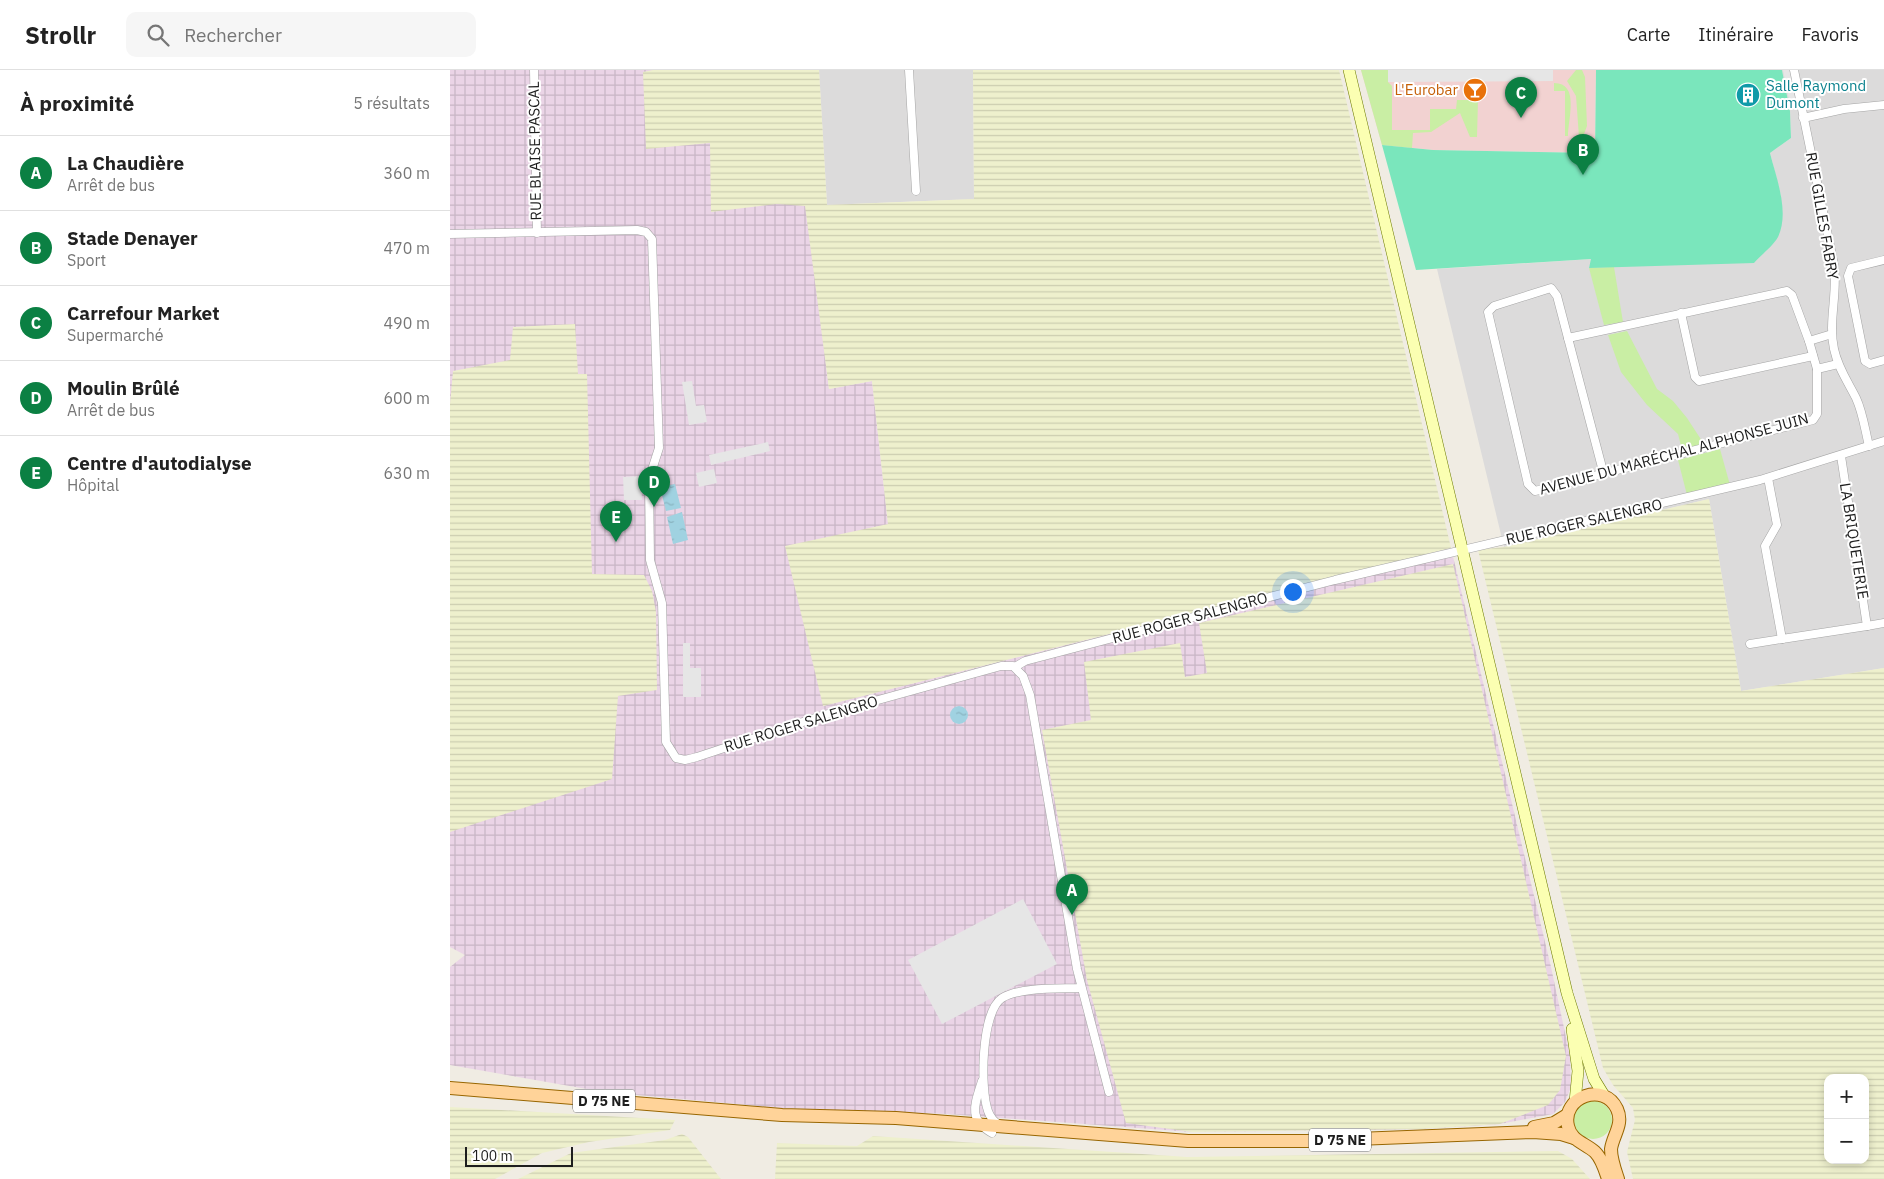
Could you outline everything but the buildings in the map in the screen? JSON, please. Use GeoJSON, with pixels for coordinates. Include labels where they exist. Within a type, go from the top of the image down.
{"type":"FeatureCollection","features":[{"type":"Feature","properties":{"kind":"main road"},"geometry":{"type":"LineString","coordinates":[[1349,70],[1567,993],[1594,1079],[1605,1097],[1614,1104],[1619,1114],[1619,1125],[1614,1136],[1611,1154],[1618,1179]]}},
{"type":"Feature","properties":{"kind":"main road"},"geometry":{"type":"LineString","coordinates":[[1567,993],[1578,1071],[1575,1102],[1568,1115],[1568,1126],[1574,1138],[1586,1145],[1599,1158],[1608,1179]]}},
{"type":"Feature","properties":{"kind":"main road","name":"D 75 NE"},"geometry":{"type":"LineString","coordinates":[[450,1088],[818,1118],[884,1118],[946,1122],[992,1133],[1154,1142],[1365,1140],[1492,1133],[1545,1133],[1574,1138]]}},
{"type":"Feature","properties":{"kind":"main road"},"geometry":{"type":"LineString","coordinates":[[1575,1102],[1589,1094],[1605,1097]]}},
{"type":"Feature","properties":{"kind":"main road","name":"D 75 NE"},"geometry":{"type":"LineString","coordinates":[[1492,1133],[1546,1125],[1557,1122],[1568,1115]]}},
{"type":"Feature","properties":{"kind":"main road","name":"D 75 NE"},"geometry":{"type":"LineString","coordinates":[[818,1118],[841,1122],[975,1128],[1003,1126],[1188,1141]]}},
{"type":"Feature","properties":{"kind":"main road"},"geometry":{"type":"LineString","coordinates":[[1586,1145],[1601,1145],[1614,1136]]}},
{"type":"Feature","properties":{"kind":"street","name":"RUE BLAISE PASCAL"},"geometry":{"type":"LineString","coordinates":[[534,70],[537,232]]}},
{"type":"Feature","properties":{"kind":"street"},"geometry":{"type":"LineString","coordinates":[[910,70],[916,191]]}},
{"type":"Feature","properties":{"kind":"street","name":"RUE GILLES FABRY"},"geometry":{"type":"LineString","coordinates":[[1794,70],[1834,269],[1832,334],[1838,364],[1860,408],[1869,446]]}},
{"type":"Feature","properties":{"kind":"street"},"geometry":{"type":"LineString","coordinates":[[1803,118],[1844,109],[1884,105]]}},
{"type":"Feature","properties":{"kind":"street","name":"RUE ROGER SALENGRO"},"geometry":{"type":"LineString","coordinates":[[537,232],[640,231],[649,234],[653,242],[659,448],[649,479],[650,560],[662,603],[666,742],[676,758],[685,760],[808,720],[1004,665],[1015,667],[1025,661],[1270,597],[1768,478],[1884,441]]}},
{"type":"Feature","properties":{"kind":"street"},"geometry":{"type":"LineString","coordinates":[[450,234],[537,232]]}},
{"type":"Feature","properties":{"kind":"street"},"geometry":{"type":"LineString","coordinates":[[1884,260],[1848,271],[1865,361],[1870,364],[1884,360]]}},
{"type":"Feature","properties":{"kind":"street","name":"AVENUE DU MARÉCHAL ALPHONSE JUIN"},"geometry":{"type":"LineString","coordinates":[[1568,338],[1558,296],[1551,288],[1544,288],[1494,306],[1488,312],[1529,487],[1533,491],[1540,491],[1604,475],[1813,420],[1817,414],[1817,368]]}},
{"type":"Feature","properties":{"kind":"street"},"geometry":{"type":"LineString","coordinates":[[1604,475],[1568,338],[1789,291],[1809,341],[1817,368],[1838,364]]}},
{"type":"Feature","properties":{"kind":"street"},"geometry":{"type":"LineString","coordinates":[[1681,313],[1695,377],[1699,381],[1813,356]]}},
{"type":"Feature","properties":{"kind":"street"},"geometry":{"type":"LineString","coordinates":[[1809,341],[1832,334]]}},
{"type":"Feature","properties":{"kind":"street","name":"LA BRIQUETERIE"},"geometry":{"type":"LineString","coordinates":[[1841,456],[1867,626]]}},
{"type":"Feature","properties":{"kind":"street"},"geometry":{"type":"LineString","coordinates":[[1768,478],[1777,525],[1765,546],[1782,639]]}},
{"type":"Feature","properties":{"kind":"street"},"geometry":{"type":"LineString","coordinates":[[1750,644],[1884,623]]}},
{"type":"Feature","properties":{"kind":"street"},"geometry":{"type":"LineString","coordinates":[[1015,667],[1024,679],[1030,695],[1081,988],[1108,1092]]}},
{"type":"Feature","properties":{"kind":"street"},"geometry":{"type":"LineString","coordinates":[[975,1128],[985,1117],[986,1107],[983,1079],[988,1021],[998,1001],[1015,993],[1081,988]]}},
{"type":"Feature","properties":{"kind":"street"},"geometry":{"type":"LineString","coordinates":[[946,1122],[964,1118],[974,1107],[983,1079]]}},
{"type":"Feature","properties":{"kind":"street"},"geometry":{"type":"LineString","coordinates":[[974,1107],[975,1128]]}},
{"type":"Feature","properties":{"kind":"street"},"geometry":{"type":"LineString","coordinates":[[986,1107],[993,1120],[1003,1126]]}},
{"type":"Feature","properties":{"kind":"shaded area"},"geometry":{"type":"Polygon","coordinates":[[[450,70],[819,70],[822,331],[829,389],[872,381],[888,524],[823,706],[1451,548],[1551,967],[1570,1056],[1571,1087],[1565,1102],[1553,1114],[1500,1124],[1421,1129],[1192,1132],[947,1114],[781,1108],[604,1092],[450,1065],[450,967],[465,955],[450,947],[450,70]]]}},
{"type":"Feature","properties":{"kind":"shaded area"},"geometry":{"type":"Polygon","coordinates":[[[819,70],[973,70],[974,199],[827,205],[819,70]]]}},
{"type":"Feature","properties":{"kind":"shaded area"},"geometry":{"type":"Polygon","coordinates":[[[1361,70],[1596,70],[1595,153],[1433,150],[1382,145],[1361,70]]]}},
{"type":"Feature","properties":{"kind":"shaded area"},"geometry":{"type":"Polygon","coordinates":[[[1388,70],[1553,70],[1553,81],[1388,82],[1388,70]]]}},
{"type":"Feature","properties":{"kind":"shaded area"},"geometry":{"type":"Polygon","coordinates":[[[1782,70],[1884,70],[1884,668],[1741,691],[1709,499],[1504,547],[1437,269],[1592,259],[1589,268],[1781,196],[1770,153],[1791,138],[1790,111],[1782,70]]]}},
{"type":"Feature","properties":{"kind":"shaded area"},"geometry":{"type":"Polygon","coordinates":[[[1783,70],[1790,70],[1797,106],[1791,109],[1783,70]]]}},
{"type":"Feature","properties":{"kind":"shaded area"},"geometry":{"type":"Polygon","coordinates":[[[692,381],[696,406],[704,405],[707,422],[689,425],[682,382],[692,381]]]}},
{"type":"Feature","properties":{"kind":"shaded area"},"geometry":{"type":"Polygon","coordinates":[[[768,442],[770,451],[711,465],[709,455],[768,442]]]}},
{"type":"Feature","properties":{"kind":"shaded area"},"geometry":{"type":"Polygon","coordinates":[[[714,469],[717,483],[699,487],[696,473],[714,469]]]}},
{"type":"Feature","properties":{"kind":"shaded area"},"geometry":{"type":"Polygon","coordinates":[[[641,476],[642,500],[624,500],[623,477],[641,476]]]}},
{"type":"Feature","properties":{"kind":"shaded area"},"geometry":{"type":"Polygon","coordinates":[[[683,643],[690,643],[690,668],[701,668],[701,697],[683,697],[683,643]]]}},
{"type":"Feature","properties":{"kind":"shaded area"},"geometry":{"type":"Polygon","coordinates":[[[1023,899],[1057,964],[942,1024],[908,960],[1023,899]]]}},
{"type":"Feature","properties":{"kind":"green space"},"geometry":{"type":"Polygon","coordinates":[[[653,70],[819,70],[827,205],[974,199],[973,70],[1339,70],[1451,548],[823,706],[785,546],[888,524],[872,381],[829,389],[805,206],[777,204],[711,212],[710,143],[646,149],[643,72],[653,70]]]}},
{"type":"Feature","properties":{"kind":"green space"},"geometry":{"type":"Polygon","coordinates":[[[1361,70],[1388,70],[1388,82],[1392,86],[1392,130],[1430,130],[1430,109],[1456,109],[1457,100],[1478,100],[1477,137],[1470,137],[1460,113],[1431,132],[1413,133],[1412,148],[1382,145],[1361,70]]]}},
{"type":"Feature","properties":{"kind":"green space"},"geometry":{"type":"Polygon","coordinates":[[[1576,70],[1582,70],[1585,77],[1587,126],[1584,134],[1579,137],[1576,96],[1567,81],[1576,70]]]}},
{"type":"Feature","properties":{"kind":"green space"},"geometry":{"type":"Polygon","coordinates":[[[1596,70],[1782,70],[1790,111],[1791,138],[1770,153],[1781,195],[1783,217],[1778,237],[1773,244],[1754,263],[1589,268],[1591,259],[1416,270],[1382,145],[1433,150],[1595,153],[1596,70]]]}},
{"type":"Feature","properties":{"kind":"green space"},"geometry":{"type":"Polygon","coordinates":[[[1554,83],[1562,85],[1570,95],[1568,136],[1565,136],[1565,91],[1554,91],[1554,83]]]}},
{"type":"Feature","properties":{"kind":"green space"},"geometry":{"type":"Polygon","coordinates":[[[1614,267],[1623,322],[1604,325],[1589,268],[1614,267]]]}},
{"type":"Feature","properties":{"kind":"green space"},"geometry":{"type":"Polygon","coordinates":[[[575,324],[578,374],[587,374],[592,574],[644,575],[652,591],[656,612],[657,690],[618,696],[612,779],[450,832],[450,404],[453,371],[510,360],[513,327],[575,324]]]}},
{"type":"Feature","properties":{"kind":"green space"},"geometry":{"type":"Polygon","coordinates":[[[1627,331],[1657,389],[1673,401],[1704,444],[1682,450],[1678,434],[1647,405],[1621,372],[1608,335],[1627,331]]]}},
{"type":"Feature","properties":{"kind":"green space"},"geometry":{"type":"Polygon","coordinates":[[[1720,449],[1730,485],[1687,495],[1678,460],[1720,449]]]}},
{"type":"Feature","properties":{"kind":"green space"},"geometry":{"type":"Polygon","coordinates":[[[1709,499],[1741,691],[1884,668],[1884,1179],[1633,1179],[1627,1152],[1635,1120],[1633,1108],[1613,1085],[1603,1068],[1478,550],[1504,547],[1709,499]]]}},
{"type":"Feature","properties":{"kind":"green space"},"geometry":{"type":"Polygon","coordinates":[[[1453,564],[1566,1056],[1560,1090],[1548,1105],[1500,1124],[1421,1129],[1192,1132],[1126,1123],[1087,980],[1042,730],[1091,720],[1084,662],[1180,643],[1185,677],[1207,673],[1199,623],[1453,564]]]}},
{"type":"Feature","properties":{"kind":"green space"},"geometry":{"type":"Polygon","coordinates":[[[1593,1101],[1607,1106],[1612,1120],[1607,1134],[1593,1139],[1579,1134],[1574,1120],[1579,1106],[1593,1101]]]}},
{"type":"Feature","properties":{"kind":"green space"},"geometry":{"type":"Polygon","coordinates":[[[450,1107],[675,1120],[670,1130],[589,1142],[542,1153],[495,1179],[450,1179],[450,1107]]]}},
{"type":"Feature","properties":{"kind":"green space"},"geometry":{"type":"Polygon","coordinates":[[[682,1134],[688,1137],[721,1179],[518,1179],[571,1153],[665,1140],[682,1134]]]}},
{"type":"Feature","properties":{"kind":"green space"},"geometry":{"type":"Polygon","coordinates":[[[873,1136],[1187,1157],[1558,1151],[1572,1159],[1590,1179],[775,1179],[777,1143],[857,1146],[873,1136]]]}},
{"type":"Feature","properties":{"kind":"water"},"geometry":{"type":"Polygon","coordinates":[[[675,484],[681,508],[666,511],[660,487],[675,484]]]}},
{"type":"Feature","properties":{"kind":"water"},"geometry":{"type":"Polygon","coordinates":[[[682,512],[688,540],[673,544],[667,517],[682,512]]]}},
{"type":"Feature","properties":{"kind":"water"},"geometry":{"type":"Polygon","coordinates":[[[955,706],[963,706],[968,711],[966,722],[955,724],[950,719],[950,711],[955,706]]]}},
{"type":"Feature","properties":{"kind":"place","name":"L'Eurobar"},"geometry":{"type":"Point","coordinates":[1475,90]}},
{"type":"Feature","properties":{"kind":"place","name":"Salle Raymond Dumont"},"geometry":{"type":"Point","coordinates":[1748,95]}},
{"type":"Feature","properties":{"kind":"place","name":"Carrefour Market"},"geometry":{"type":"Point","coordinates":[1521,118]}},
{"type":"Feature","properties":{"kind":"place","name":"Stade Denayer"},"geometry":{"type":"Point","coordinates":[1583,175]}},
{"type":"Feature","properties":{"kind":"place","name":"Moulin Brûlé"},"geometry":{"type":"Point","coordinates":[654,507]}},
{"type":"Feature","properties":{"kind":"place","name":"Centre d'autodialyse"},"geometry":{"type":"Point","coordinates":[616,542]}},
{"type":"Feature","properties":{"kind":"place","name":"La Chaudière"},"geometry":{"type":"Point","coordinates":[1072,915]}}]}
